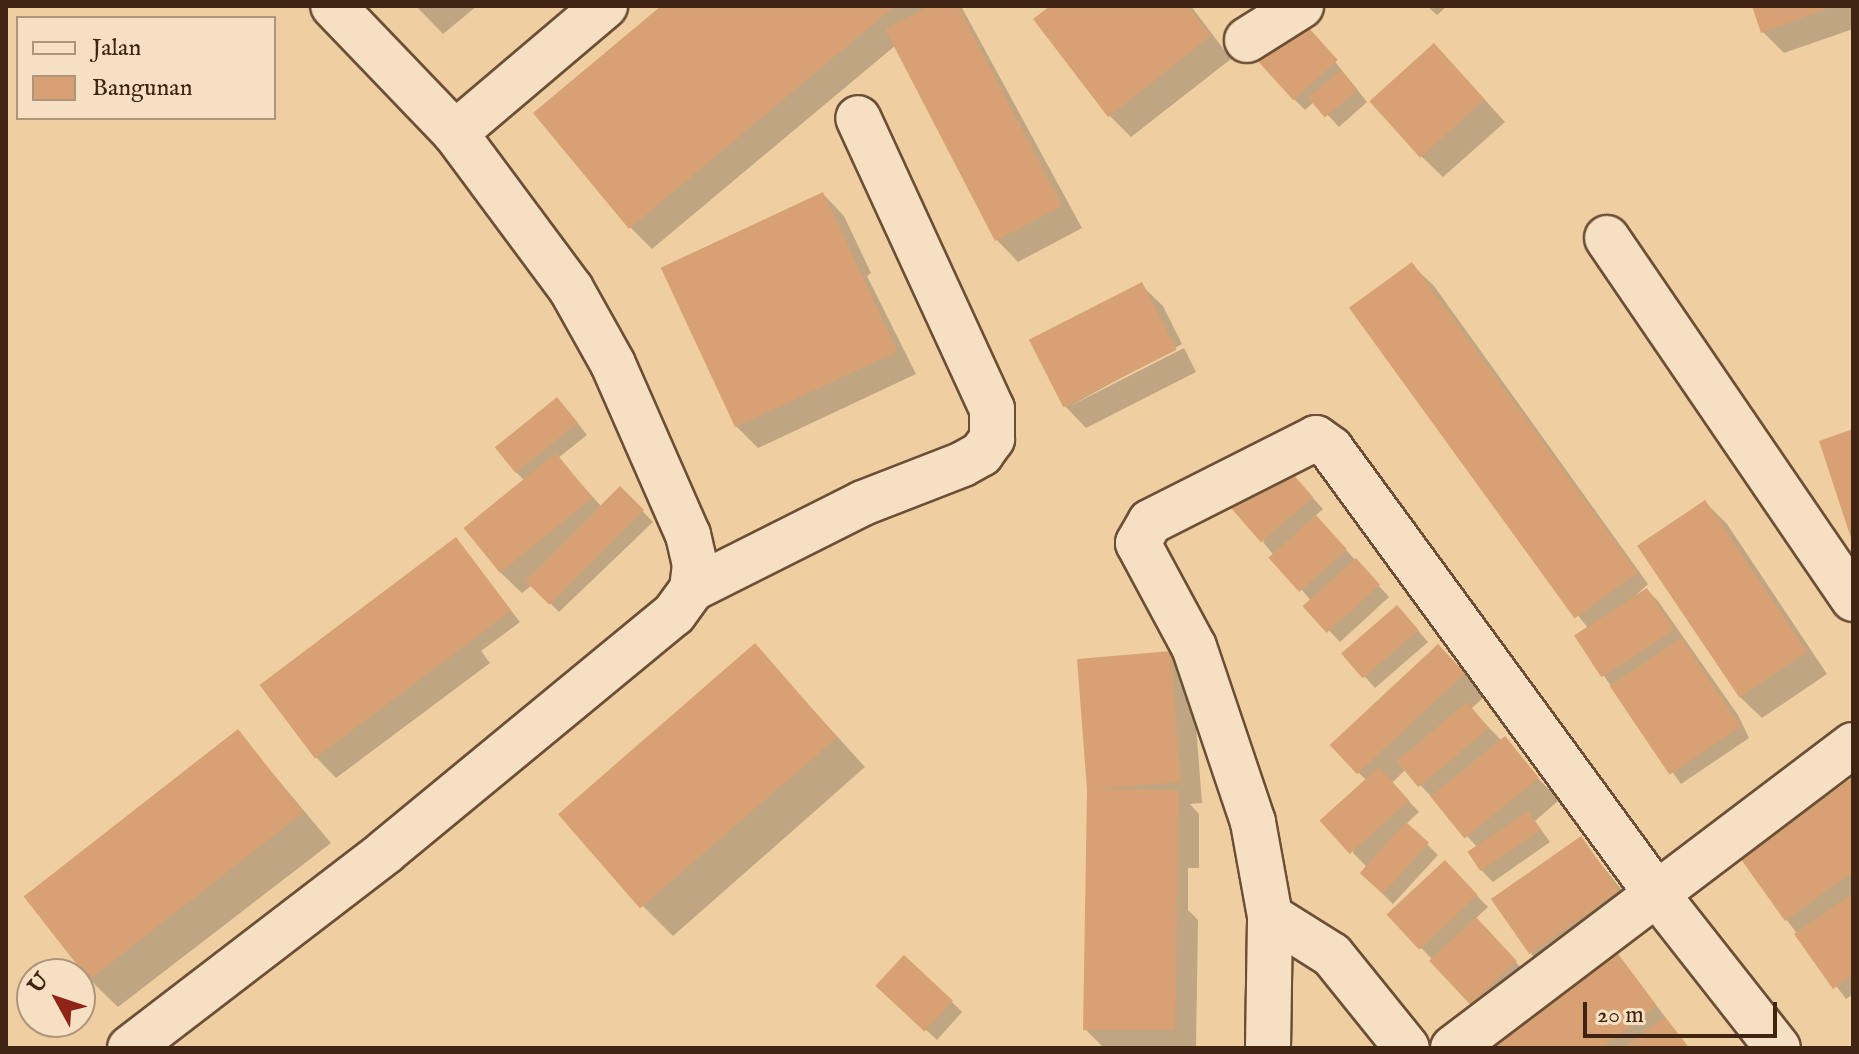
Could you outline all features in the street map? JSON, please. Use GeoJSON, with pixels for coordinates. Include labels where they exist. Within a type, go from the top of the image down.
{"type":"FeatureCollection","features":[{"type":"Feature","properties":{"kind":"street"},"geometry":{"type":"LineString","coordinates":[[333,6],[455,133],[556,267],[613,364],[688,535],[695,565],[692,589]]}},
{"type":"Feature","properties":{"kind":"street"},"geometry":{"type":"LineString","coordinates":[[455,133],[605,6]]}},
{"type":"Feature","properties":{"kind":"street"},"geometry":{"type":"LineString","coordinates":[[1247,40],[1301,6]]}},
{"type":"Feature","properties":{"kind":"street"},"geometry":{"type":"LineString","coordinates":[[130,1048],[385,852],[674,614],[692,589],[863,503],[981,454],[992,439],[992,409],[858,118]]}},
{"type":"Feature","properties":{"kind":"street"},"geometry":{"type":"LineString","coordinates":[[1607,238],[1853,599]]}},
{"type":"Feature","properties":{"kind":"street"},"geometry":{"type":"LineString","coordinates":[[1268,1048],[1270,916],[1253,822],[1194,647],[1138,543],[1150,522],[1316,438],[1340,462],[1656,893],[1778,1048]]}},
{"type":"Feature","properties":{"kind":"street"},"geometry":{"type":"LineString","coordinates":[[1453,1048],[1853,745]]}},
{"type":"Feature","properties":{"kind":"street"},"geometry":{"type":"LineString","coordinates":[[1270,916],[1332,955],[1407,1048]]}},
{"type":"Feature","properties":{"kind":"building"},"geometry":{"type":"Polygon","coordinates":[[[661,6],[895,6],[629,229],[533,113],[661,6]]]}},
{"type":"Feature","properties":{"kind":"building"},"geometry":{"type":"Polygon","coordinates":[[[930,6],[958,6],[1062,206],[995,241],[885,29],[930,6]]]}},
{"type":"Feature","properties":{"kind":"building"},"geometry":{"type":"Polygon","coordinates":[[[1050,6],[1188,6],[1211,36],[1108,117],[1033,19],[1050,6]]]}},
{"type":"Feature","properties":{"kind":"building"},"geometry":{"type":"Polygon","coordinates":[[[1752,6],[1835,6],[1761,33],[1752,6]]]}},
{"type":"Feature","properties":{"kind":"building"},"geometry":{"type":"Polygon","coordinates":[[[1299,17],[1338,60],[1293,100],[1254,57],[1299,17]]]}},
{"type":"Feature","properties":{"kind":"building"},"geometry":{"type":"Polygon","coordinates":[[[1434,43],[1485,99],[1420,158],[1369,101],[1434,43]]]}},
{"type":"Feature","properties":{"kind":"building"},"geometry":{"type":"Polygon","coordinates":[[[1341,70],[1358,90],[1325,118],[1308,98],[1341,70]]]}},
{"type":"Feature","properties":{"kind":"building"},"geometry":{"type":"Polygon","coordinates":[[[823,192],[897,352],[735,427],[661,268],[823,192]]]}},
{"type":"Feature","properties":{"kind":"building"},"geometry":{"type":"Polygon","coordinates":[[[1412,262],[1638,573],[1575,619],[1349,308],[1412,262]]]}},
{"type":"Feature","properties":{"kind":"building"},"geometry":{"type":"Polygon","coordinates":[[[1142,282],[1177,350],[1063,407],[1029,340],[1142,282]]]}},
{"type":"Feature","properties":{"kind":"building"},"geometry":{"type":"Polygon","coordinates":[[[557,397],[578,423],[516,473],[495,447],[557,397]]]}},
{"type":"Feature","properties":{"kind":"building"},"geometry":{"type":"Polygon","coordinates":[[[1853,429],[1853,540],[1852,541],[1819,441],[1853,429]]]}},
{"type":"Feature","properties":{"kind":"building"},"geometry":{"type":"Polygon","coordinates":[[[556,453],[593,498],[500,573],[464,528],[556,453]]]}},
{"type":"Feature","properties":{"kind":"building"},"geometry":{"type":"Polygon","coordinates":[[[1279,458],[1313,497],[1261,543],[1227,503],[1279,458]]]}},
{"type":"Feature","properties":{"kind":"building"},"geometry":{"type":"Polygon","coordinates":[[[620,486],[644,510],[549,605],[525,581],[620,486]]]}},
{"type":"Feature","properties":{"kind":"building"},"geometry":{"type":"Polygon","coordinates":[[[1705,500],[1807,652],[1739,698],[1637,546],[1705,500]]]}},
{"type":"Feature","properties":{"kind":"building"},"geometry":{"type":"Polygon","coordinates":[[[1316,515],[1347,549],[1299,592],[1268,558],[1316,515]]]}},
{"type":"Feature","properties":{"kind":"building"},"geometry":{"type":"Polygon","coordinates":[[[456,537],[511,610],[315,759],[260,685],[456,537]]]}},
{"type":"Feature","properties":{"kind":"building"},"geometry":{"type":"Polygon","coordinates":[[[1356,558],[1380,585],[1327,633],[1302,606],[1356,558]]]}},
{"type":"Feature","properties":{"kind":"building"},"geometry":{"type":"Polygon","coordinates":[[[1647,588],[1674,630],[1601,677],[1574,635],[1647,588]]]}},
{"type":"Feature","properties":{"kind":"building"},"geometry":{"type":"Polygon","coordinates":[[[1397,605],[1419,630],[1363,678],[1341,654],[1397,605]]]}},
{"type":"Feature","properties":{"kind":"building"},"geometry":{"type":"Polygon","coordinates":[[[1681,638],[1741,727],[1670,775],[1610,686],[1681,638]]]}},
{"type":"Feature","properties":{"kind":"building"},"geometry":{"type":"Polygon","coordinates":[[[755,643],[837,737],[640,909],[558,814],[755,643]]]}},
{"type":"Feature","properties":{"kind":"building"},"geometry":{"type":"Polygon","coordinates":[[[1438,644],[1465,673],[1357,774],[1330,745],[1438,644]]]}},
{"type":"Feature","properties":{"kind":"building"},"geometry":{"type":"Polygon","coordinates":[[[1171,651],[1181,782],[1093,789],[1179,790],[1175,1030],[1083,1030],[1087,790],[1077,659],[1171,651]]]}},
{"type":"Feature","properties":{"kind":"building"},"geometry":{"type":"Polygon","coordinates":[[[1467,702],[1489,728],[1418,787],[1397,761],[1467,702]]]}},
{"type":"Feature","properties":{"kind":"building"},"geometry":{"type":"Polygon","coordinates":[[[238,729],[303,813],[96,974],[96,958],[72,958],[24,896],[238,729]]]}},
{"type":"Feature","properties":{"kind":"building"},"geometry":{"type":"Polygon","coordinates":[[[1505,736],[1539,778],[1464,838],[1430,796],[1505,736]]]}},
{"type":"Feature","properties":{"kind":"building"},"geometry":{"type":"Polygon","coordinates":[[[1379,767],[1409,800],[1350,854],[1320,821],[1379,767]]]}},
{"type":"Feature","properties":{"kind":"building"},"geometry":{"type":"Polygon","coordinates":[[[1853,777],[1853,872],[1785,921],[1740,858],[1853,777]]]}},
{"type":"Feature","properties":{"kind":"building"},"geometry":{"type":"Polygon","coordinates":[[[1528,811],[1541,830],[1480,871],[1467,852],[1528,811]]]}},
{"type":"Feature","properties":{"kind":"building"},"geometry":{"type":"Polygon","coordinates":[[[1406,822],[1429,843],[1383,894],[1360,873],[1406,822]]]}},
{"type":"Feature","properties":{"kind":"building"},"geometry":{"type":"Polygon","coordinates":[[[1581,836],[1619,891],[1529,954],[1491,899],[1581,836]]]}},
{"type":"Feature","properties":{"kind":"building"},"geometry":{"type":"Polygon","coordinates":[[[1445,860],[1478,895],[1419,950],[1386,915],[1445,860]]]}},
{"type":"Feature","properties":{"kind":"building"},"geometry":{"type":"Polygon","coordinates":[[[1853,893],[1853,975],[1833,989],[1794,934],[1853,893]]]}},
{"type":"Feature","properties":{"kind":"building"},"geometry":{"type":"Polygon","coordinates":[[[1476,917],[1517,961],[1470,1005],[1429,961],[1476,917]]]}},
{"type":"Feature","properties":{"kind":"building"},"geometry":{"type":"Polygon","coordinates":[[[1610,943],[1657,1006],[1601,1048],[1470,1048],[1610,943]]]}},
{"type":"Feature","properties":{"kind":"building"},"geometry":{"type":"Polygon","coordinates":[[[904,955],[953,1001],[924,1031],[875,986],[904,955]]]}},
{"type":"Feature","properties":{"kind":"building"},"geometry":{"type":"Polygon","coordinates":[[[1665,1017],[1689,1048],[1624,1048],[1665,1017]]]}}]}
